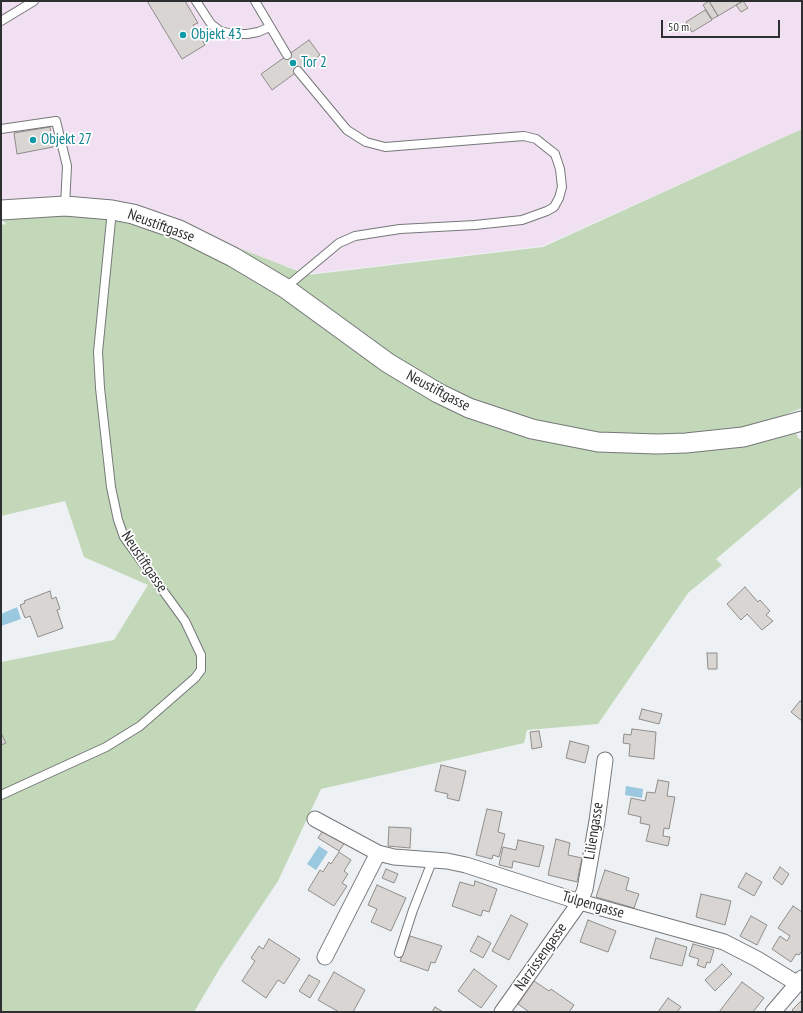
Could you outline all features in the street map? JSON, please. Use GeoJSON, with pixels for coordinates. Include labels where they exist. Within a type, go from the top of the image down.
{"type":"FeatureCollection","features":[{"type":"Feature","properties":{"kind":"street","name":"Neustiftgasse"},"geometry":{"type":"LineString","coordinates":[[1,210],[65,206],[112,210],[133,214],[179,230],[233,257],[285,288],[388,363],[438,393],[469,408],[532,429],[598,442],[657,444],[686,443],[743,437],[802,421]]}},
{"type":"Feature","properties":{"kind":"street","name":"Liliengasse"},"geometry":{"type":"LineString","coordinates":[[580,902],[597,821],[605,760]]}},
{"type":"Feature","properties":{"kind":"street","name":"Tulpengasse"},"geometry":{"type":"LineString","coordinates":[[315,819],[378,853],[394,857],[433,859],[466,865],[580,902],[724,942],[800,981]]}},
{"type":"Feature","properties":{"kind":"street"},"geometry":{"type":"LineString","coordinates":[[325,957],[378,853]]}},
{"type":"Feature","properties":{"kind":"street","name":"Narzissengasse"},"geometry":{"type":"LineString","coordinates":[[502,1012],[580,902]]}},
{"type":"Feature","properties":{"kind":"street"},"geometry":{"type":"LineString","coordinates":[[773,1012],[800,981]]}},
{"type":"Feature","properties":{"kind":"lane"},"geometry":{"type":"LineString","coordinates":[[1,21],[34,1]]}},
{"type":"Feature","properties":{"kind":"lane"},"geometry":{"type":"LineString","coordinates":[[196,1],[211,24],[220,31],[232,34],[247,34],[258,32],[270,26]]}},
{"type":"Feature","properties":{"kind":"lane"},"geometry":{"type":"LineString","coordinates":[[255,1],[287,55]]}},
{"type":"Feature","properties":{"kind":"lane"},"geometry":{"type":"LineString","coordinates":[[285,288],[339,243],[355,236],[400,229],[475,225],[522,220],[554,207],[559,198],[562,187],[560,169],[555,154],[536,139],[524,136],[385,147],[366,142],[347,130],[298,71]]}},
{"type":"Feature","properties":{"kind":"lane"},"geometry":{"type":"LineString","coordinates":[[1,129],[56,121],[67,166],[65,206]]}},
{"type":"Feature","properties":{"kind":"lane","name":"Neustiftgasse"},"geometry":{"type":"LineString","coordinates":[[1,794],[106,747],[140,726],[195,678],[201,670],[201,654],[185,621],[124,537],[118,520],[111,487],[98,352],[112,210]]}},
{"type":"Feature","properties":{"kind":"lane"},"geometry":{"type":"LineString","coordinates":[[399,953],[433,859]]}},
{"type":"Feature","properties":{"kind":"shaded area"},"geometry":{"type":"Polygon","coordinates":[[[1,1],[802,1],[802,129],[542,246],[308,274],[109,201],[1,199],[1,1]]]}},
{"type":"Feature","properties":{"kind":"green space"},"geometry":{"type":"Polygon","coordinates":[[[802,129],[802,408],[786,414],[799,439],[802,439],[802,486],[716,559],[722,565],[688,593],[598,724],[527,730],[524,743],[321,789],[278,881],[220,968],[194,1012],[1,1012],[1,662],[114,640],[148,585],[84,557],[65,501],[1,516],[1,225],[6,224],[1,217],[1,204],[118,201],[308,275],[543,247],[802,129]]]}},
{"type":"Feature","properties":{"kind":"water"},"geometry":{"type":"Polygon","coordinates":[[[17,607],[21,619],[1,626],[1,614],[17,607]]]}},
{"type":"Feature","properties":{"kind":"water"},"geometry":{"type":"Polygon","coordinates":[[[626,786],[643,789],[642,798],[625,795],[626,786]]]}},
{"type":"Feature","properties":{"kind":"water"},"geometry":{"type":"Polygon","coordinates":[[[319,846],[328,852],[316,870],[307,864],[319,846]]]}},
{"type":"Feature","properties":{"kind":"building","name":"Objekt 43"},"geometry":{"type":"Polygon","coordinates":[[[147,1],[185,1],[198,23],[193,25],[205,45],[182,59],[147,1]]]}},
{"type":"Feature","properties":{"kind":"building"},"geometry":{"type":"Polygon","coordinates":[[[709,1],[743,1],[718,16],[709,1]]]}},
{"type":"Feature","properties":{"kind":"building"},"geometry":{"type":"Polygon","coordinates":[[[709,1],[718,16],[712,19],[703,5],[709,1]]]}},
{"type":"Feature","properties":{"kind":"building"},"geometry":{"type":"Polygon","coordinates":[[[743,1],[748,8],[741,12],[736,5],[743,1]]]}},
{"type":"Feature","properties":{"kind":"building"},"geometry":{"type":"Polygon","coordinates":[[[705,10],[712,20],[692,32],[686,22],[705,10]]]}},
{"type":"Feature","properties":{"kind":"building","name":"Tor 2"},"geometry":{"type":"Polygon","coordinates":[[[309,40],[320,55],[272,90],[261,74],[309,40]]]}},
{"type":"Feature","properties":{"kind":"building","name":"Objekt 27"},"geometry":{"type":"Polygon","coordinates":[[[50,127],[53,147],[17,154],[14,133],[50,127]]]}},
{"type":"Feature","properties":{"kind":"building"},"geometry":{"type":"Polygon","coordinates":[[[745,587],[758,602],[760,600],[770,611],[766,615],[773,621],[762,630],[747,614],[741,620],[727,604],[745,587]]]}},
{"type":"Feature","properties":{"kind":"building"},"geometry":{"type":"Polygon","coordinates":[[[50,591],[52,599],[56,597],[60,609],[57,610],[63,628],[38,637],[30,616],[25,618],[20,605],[25,603],[24,601],[50,591]]]}},
{"type":"Feature","properties":{"kind":"building"},"geometry":{"type":"Polygon","coordinates":[[[707,653],[717,653],[717,669],[708,669],[707,653]]]}},
{"type":"Feature","properties":{"kind":"building"},"geometry":{"type":"Polygon","coordinates":[[[800,701],[802,703],[802,721],[791,712],[800,701]]]}},
{"type":"Feature","properties":{"kind":"building"},"geometry":{"type":"Polygon","coordinates":[[[642,709],[662,714],[659,724],[639,719],[642,709]]]}},
{"type":"Feature","properties":{"kind":"building"},"geometry":{"type":"Polygon","coordinates":[[[632,729],[656,732],[654,759],[629,756],[630,744],[623,743],[624,734],[631,735],[632,729]]]}},
{"type":"Feature","properties":{"kind":"building"},"geometry":{"type":"Polygon","coordinates":[[[539,731],[542,747],[532,749],[530,732],[539,731]]]}},
{"type":"Feature","properties":{"kind":"building"},"geometry":{"type":"Polygon","coordinates":[[[1,733],[6,743],[1,745],[1,733]]]}},
{"type":"Feature","properties":{"kind":"building"},"geometry":{"type":"Polygon","coordinates":[[[570,741],[589,746],[585,763],[566,758],[570,741]]]}},
{"type":"Feature","properties":{"kind":"building"},"geometry":{"type":"Polygon","coordinates":[[[441,765],[466,771],[459,801],[447,798],[448,794],[435,791],[441,765]]]}},
{"type":"Feature","properties":{"kind":"building"},"geometry":{"type":"Polygon","coordinates":[[[658,780],[669,782],[667,796],[675,797],[669,829],[664,828],[663,836],[670,837],[668,846],[646,841],[650,825],[640,823],[641,817],[628,814],[631,798],[645,801],[647,792],[655,793],[658,780]]]}},
{"type":"Feature","properties":{"kind":"building"},"geometry":{"type":"Polygon","coordinates":[[[487,809],[502,812],[498,832],[505,834],[499,857],[493,855],[492,859],[476,855],[487,809]]]}},
{"type":"Feature","properties":{"kind":"building"},"geometry":{"type":"Polygon","coordinates":[[[389,827],[411,828],[410,848],[388,846],[389,827]]]}},
{"type":"Feature","properties":{"kind":"building"},"geometry":{"type":"Polygon","coordinates":[[[324,829],[345,842],[339,851],[318,838],[324,829]]]}},
{"type":"Feature","properties":{"kind":"building"},"geometry":{"type":"Polygon","coordinates":[[[556,839],[570,843],[568,855],[582,858],[577,882],[548,875],[556,839]]]}},
{"type":"Feature","properties":{"kind":"building"},"geometry":{"type":"Polygon","coordinates":[[[518,840],[544,846],[539,867],[513,861],[512,868],[499,865],[503,847],[516,850],[518,840]]]}},
{"type":"Feature","properties":{"kind":"building"},"geometry":{"type":"Polygon","coordinates":[[[339,852],[351,860],[344,871],[348,874],[342,883],[347,886],[334,906],[308,890],[320,870],[323,872],[329,862],[331,864],[339,852]]]}},
{"type":"Feature","properties":{"kind":"building"},"geometry":{"type":"Polygon","coordinates":[[[780,867],[789,874],[782,885],[773,878],[780,867]]]}},
{"type":"Feature","properties":{"kind":"building"},"geometry":{"type":"Polygon","coordinates":[[[386,869],[398,874],[394,883],[382,878],[386,869]]]}},
{"type":"Feature","properties":{"kind":"building"},"geometry":{"type":"Polygon","coordinates":[[[605,870],[629,878],[626,890],[639,894],[634,908],[596,897],[605,870]]]}},
{"type":"Feature","properties":{"kind":"building"},"geometry":{"type":"Polygon","coordinates":[[[746,873],[762,882],[754,896],[738,887],[746,873]]]}},
{"type":"Feature","properties":{"kind":"building"},"geometry":{"type":"Polygon","coordinates":[[[475,881],[497,889],[489,912],[483,910],[481,916],[452,906],[460,882],[474,886],[475,881]]]}},
{"type":"Feature","properties":{"kind":"building"},"geometry":{"type":"Polygon","coordinates":[[[377,885],[406,898],[391,931],[371,922],[377,909],[368,905],[377,885]]]}},
{"type":"Feature","properties":{"kind":"building"},"geometry":{"type":"Polygon","coordinates":[[[701,894],[731,901],[725,925],[696,917],[701,894]]]}},
{"type":"Feature","properties":{"kind":"building"},"geometry":{"type":"Polygon","coordinates":[[[793,906],[802,912],[802,951],[799,955],[796,954],[791,962],[772,949],[780,936],[787,941],[790,936],[778,928],[793,906]]]}},
{"type":"Feature","properties":{"kind":"building"},"geometry":{"type":"Polygon","coordinates":[[[511,915],[528,924],[509,960],[492,951],[511,915]]]}},
{"type":"Feature","properties":{"kind":"building"},"geometry":{"type":"Polygon","coordinates":[[[751,916],[767,925],[757,945],[740,936],[751,916]]]}},
{"type":"Feature","properties":{"kind":"building"},"geometry":{"type":"Polygon","coordinates":[[[588,920],[616,931],[608,952],[580,942],[588,920]]]}},
{"type":"Feature","properties":{"kind":"building"},"geometry":{"type":"Polygon","coordinates":[[[410,936],[442,946],[435,963],[431,962],[428,971],[400,961],[410,936]]]}},
{"type":"Feature","properties":{"kind":"building"},"geometry":{"type":"Polygon","coordinates":[[[478,936],[491,943],[483,958],[470,951],[478,936]]]}},
{"type":"Feature","properties":{"kind":"building"},"geometry":{"type":"Polygon","coordinates":[[[656,938],[687,947],[682,966],[650,958],[656,938]]]}},
{"type":"Feature","properties":{"kind":"building"},"geometry":{"type":"Polygon","coordinates":[[[269,939],[300,959],[284,984],[278,980],[266,998],[242,981],[255,961],[251,958],[259,946],[263,949],[269,939]]]}},
{"type":"Feature","properties":{"kind":"building"},"geometry":{"type":"Polygon","coordinates":[[[693,944],[714,950],[710,963],[707,962],[705,968],[697,965],[699,959],[689,956],[693,944]]]}},
{"type":"Feature","properties":{"kind":"building"},"geometry":{"type":"Polygon","coordinates":[[[722,964],[732,974],[715,991],[705,980],[722,964]]]}},
{"type":"Feature","properties":{"kind":"building"},"geometry":{"type":"Polygon","coordinates":[[[474,969],[497,986],[481,1008],[458,991],[474,969]]]}},
{"type":"Feature","properties":{"kind":"building"},"geometry":{"type":"Polygon","coordinates":[[[334,972],[365,990],[353,1012],[339,1012],[318,1000],[334,972]]]}},
{"type":"Feature","properties":{"kind":"building"},"geometry":{"type":"Polygon","coordinates":[[[309,975],[320,981],[310,998],[299,991],[309,975]]]}},
{"type":"Feature","properties":{"kind":"building"},"geometry":{"type":"Polygon","coordinates":[[[534,981],[549,991],[551,989],[574,1005],[569,1012],[529,1012],[518,1004],[534,981]]]}},
{"type":"Feature","properties":{"kind":"building"},"geometry":{"type":"Polygon","coordinates":[[[742,982],[764,998],[753,1012],[719,1012],[742,982]]]}},
{"type":"Feature","properties":{"kind":"building"},"geometry":{"type":"Polygon","coordinates":[[[668,998],[681,1007],[677,1012],[658,1012],[668,998]]]}},
{"type":"Feature","properties":{"kind":"building"},"geometry":{"type":"Polygon","coordinates":[[[802,1000],[802,1012],[794,1012],[792,1010],[802,1000]]]}},
{"type":"Feature","properties":{"kind":"building"},"geometry":{"type":"Polygon","coordinates":[[[435,1007],[443,1012],[432,1012],[435,1007]]]}},
{"type":"Feature","properties":{"kind":"place","name":"Objekt 43"},"geometry":{"type":"Point","coordinates":[183,35]}},
{"type":"Feature","properties":{"kind":"place","name":"Tor 2"},"geometry":{"type":"Point","coordinates":[293,63]}},
{"type":"Feature","properties":{"kind":"place","name":"Objekt 27"},"geometry":{"type":"Point","coordinates":[33,140]}}]}
